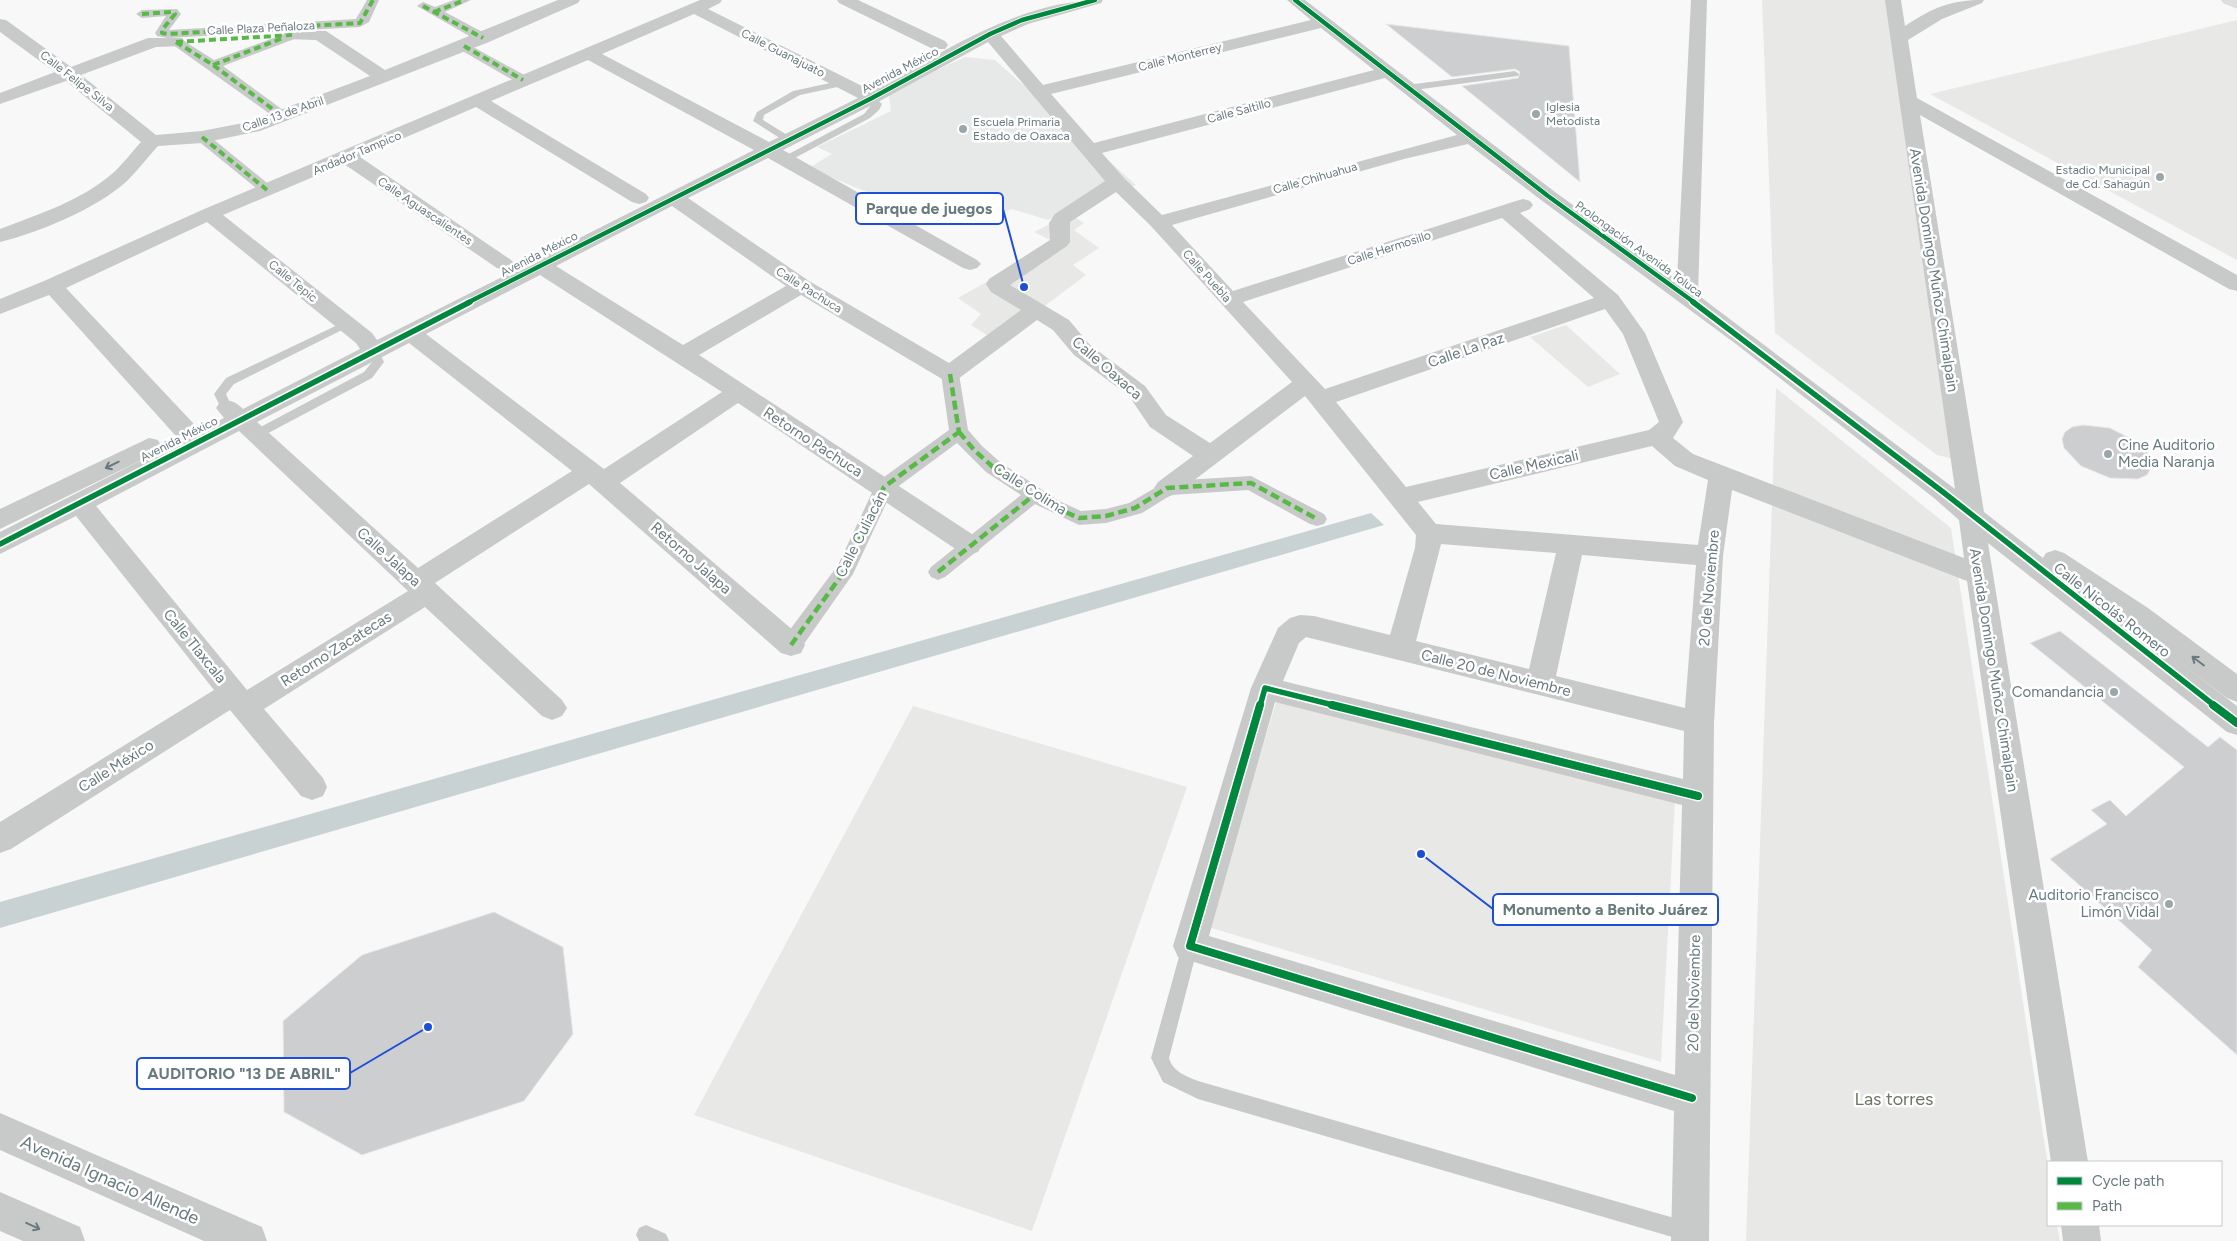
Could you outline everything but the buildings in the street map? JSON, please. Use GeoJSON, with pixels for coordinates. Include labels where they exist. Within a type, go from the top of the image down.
{"type":"FeatureCollection","features":[{"type":"Feature","properties":{"kind":"main road"},"geometry":{"type":"LineString","coordinates":[[2230,0],[2237,3]]}},
{"type":"Feature","properties":{"kind":"street","name":"Calle Plaza Peñaloza"},"geometry":{"type":"LineString","coordinates":[[164,39],[360,23],[364,19],[372,0]]}},
{"type":"Feature","properties":{"kind":"street"},"geometry":{"type":"LineString","coordinates":[[465,0],[428,9],[483,38]]}},
{"type":"Feature","properties":{"kind":"street","name":"Calle 13 de Abril"},"geometry":{"type":"LineString","coordinates":[[152,141],[202,136],[253,127],[464,46],[572,0]]}},
{"type":"Feature","properties":{"kind":"street","name":"Andador Tampico"},"geometry":{"type":"LineString","coordinates":[[0,308],[209,214],[714,0]]}},
{"type":"Feature","properties":{"kind":"street"},"geometry":{"type":"LineString","coordinates":[[845,0],[938,45]]}},
{"type":"Feature","properties":{"kind":"street","name":"Avenida México"},"geometry":{"type":"LineString","coordinates":[[0,544],[240,421],[504,264],[639,198],[773,144],[872,98],[990,34],[1022,20],[1089,0]]}},
{"type":"Feature","properties":{"kind":"street","name":"Prolongación Avenida Toluca"},"geometry":{"type":"LineString","coordinates":[[1294,0],[1321,23],[1548,196],[1744,339],[1943,492],[1970,509]]}},
{"type":"Feature","properties":{"kind":"street"},"geometry":{"type":"LineString","coordinates":[[1687,299],[1699,0]]}},
{"type":"Feature","properties":{"kind":"street","name":"Avenida Domingo Muñoz Chimalpain"},"geometry":{"type":"LineString","coordinates":[[1893,0],[1979,575],[2070,1161]]}},
{"type":"Feature","properties":{"kind":"street"},"geometry":{"type":"LineString","coordinates":[[1900,38],[1933,16],[1976,0]]}},
{"type":"Feature","properties":{"kind":"street","name":"Avenida México"},"geometry":{"type":"LineString","coordinates":[[368,344],[410,332],[674,198],[773,144],[849,86],[938,45],[1021,2]]}},
{"type":"Feature","properties":{"kind":"street","name":"Calle Guanajuato"},"geometry":{"type":"LineString","coordinates":[[694,8],[872,98]]}},
{"type":"Feature","properties":{"kind":"street"},"geometry":{"type":"LineString","coordinates":[[142,14],[172,12],[175,14],[164,39]]}},
{"type":"Feature","properties":{"kind":"street","name":"Calle Monterrey"},"geometry":{"type":"LineString","coordinates":[[1039,91],[1321,23]]}},
{"type":"Feature","properties":{"kind":"street","name":"Calle Felipe Silva"},"geometry":{"type":"LineString","coordinates":[[0,24],[69,74],[152,141]]}},
{"type":"Feature","properties":{"kind":"street"},"geometry":{"type":"LineString","coordinates":[[0,99],[164,39],[315,33],[384,77]]}},
{"type":"Feature","properties":{"kind":"street","name":"Calle Puebla"},"geometry":{"type":"LineString","coordinates":[[990,34],[1117,182],[1158,222],[1314,391],[1414,515]]}},
{"type":"Feature","properties":{"kind":"street"},"geometry":{"type":"LineString","coordinates":[[213,65],[292,35]]}},
{"type":"Feature","properties":{"kind":"street"},"geometry":{"type":"LineString","coordinates":[[164,39],[213,65],[282,116]]}},
{"type":"Feature","properties":{"kind":"street"},"geometry":{"type":"LineString","coordinates":[[464,46],[523,80]]}},
{"type":"Feature","properties":{"kind":"street"},"geometry":{"type":"LineString","coordinates":[[588,53],[773,144],[970,264]]}},
{"type":"Feature","properties":{"kind":"street","name":"Calle Saltillo"},"geometry":{"type":"LineString","coordinates":[[1090,150],[1387,72]]}},
{"type":"Feature","properties":{"kind":"street"},"geometry":{"type":"LineString","coordinates":[[1907,100],[2237,284]]}},
{"type":"Feature","properties":{"kind":"street"},"geometry":{"type":"LineString","coordinates":[[478,101],[639,198]]}},
{"type":"Feature","properties":{"kind":"street"},"geometry":{"type":"LineString","coordinates":[[202,136],[267,190]]}},
{"type":"Feature","properties":{"kind":"street","name":"Calle Chihuahua"},"geometry":{"type":"LineString","coordinates":[[1158,222],[1398,155],[1472,137]]}},
{"type":"Feature","properties":{"kind":"street"},"geometry":{"type":"LineString","coordinates":[[0,236],[72,207],[105,189],[117,180],[152,141]]}},
{"type":"Feature","properties":{"kind":"street","name":"Calle Aguascalientes"},"geometry":{"type":"LineString","coordinates":[[347,157],[504,264]]}},
{"type":"Feature","properties":{"kind":"street","name":"Calle Oaxaca"},"geometry":{"type":"LineString","coordinates":[[1117,182],[1062,218],[1060,223],[1060,242],[999,282],[999,287],[1061,325],[1082,350],[1137,392],[1163,424],[1211,456]]}},
{"type":"Feature","properties":{"kind":"street","name":"Calle Hermosillo"},"geometry":{"type":"LineString","coordinates":[[1229,299],[1548,196]]}},
{"type":"Feature","properties":{"kind":"street","name":"Calle Pachuca"},"geometry":{"type":"LineString","coordinates":[[674,198],[801,286],[950,374]]}},
{"type":"Feature","properties":{"kind":"street"},"geometry":{"type":"LineString","coordinates":[[1506,211],[1610,300],[1634,333],[1671,422],[1662,437],[1684,460],[1979,575]]}},
{"type":"Feature","properties":{"kind":"street","name":"Calle Tepic"},"geometry":{"type":"LineString","coordinates":[[209,214],[346,324],[368,344]]}},
{"type":"Feature","properties":{"kind":"street","name":"Retorno Pachuca"},"geometry":{"type":"LineString","coordinates":[[541,266],[683,355],[969,545]]}},
{"type":"Feature","properties":{"kind":"street"},"geometry":{"type":"LineString","coordinates":[[52,286],[184,428]]}},
{"type":"Feature","properties":{"kind":"street"},"geometry":{"type":"LineString","coordinates":[[683,355],[801,286]]}},
{"type":"Feature","properties":{"kind":"street","name":"Calle La Paz"},"geometry":{"type":"LineString","coordinates":[[1166,488],[1211,456],[1314,391],[1610,300]]}},
{"type":"Feature","properties":{"kind":"street"},"geometry":{"type":"LineString","coordinates":[[959,432],[950,374],[1037,309]]}},
{"type":"Feature","properties":{"kind":"street","name":"Retorno Jalapa"},"geometry":{"type":"LineString","coordinates":[[410,332],[596,477],[792,645]]}},
{"type":"Feature","properties":{"kind":"street"},"geometry":{"type":"LineString","coordinates":[[421,587],[596,477],[738,392]]}},
{"type":"Feature","properties":{"kind":"street","name":"Avenida México"},"geometry":{"type":"LineString","coordinates":[[4,511],[184,428],[240,421]]}},
{"type":"Feature","properties":{"kind":"street","name":"Calle Jalapa"},"geometry":{"type":"LineString","coordinates":[[240,421],[552,708]]}},
{"type":"Feature","properties":{"kind":"street","name":"Calle Culiacán"},"geometry":{"type":"LineString","coordinates":[[792,645],[846,569],[884,487],[959,432]]}},
{"type":"Feature","properties":{"kind":"street","name":"Calle Colima"},"geometry":{"type":"LineString","coordinates":[[959,432],[975,451],[993,467],[1052,506],[1079,518],[1106,516],[1135,508],[1166,488]]}},
{"type":"Feature","properties":{"kind":"street","name":"Calle Mexicali"},"geometry":{"type":"LineString","coordinates":[[1414,515],[1662,437]]}},
{"type":"Feature","properties":{"kind":"street","name":"20 de Noviembre"},"geometry":{"type":"LineString","coordinates":[[1690,1237],[1699,723],[1710,556],[1721,476]]}},
{"type":"Feature","properties":{"kind":"street"},"geometry":{"type":"LineString","coordinates":[[1166,488],[1251,483],[1317,520]]}},
{"type":"Feature","properties":{"kind":"street"},"geometry":{"type":"LineString","coordinates":[[938,572],[969,545],[1034,495]]}},
{"type":"Feature","properties":{"kind":"street","name":"Calle Tlaxcala"},"geometry":{"type":"LineString","coordinates":[[79,503],[239,700],[312,786]]}},
{"type":"Feature","properties":{"kind":"street","name":"Calle Nicolás Romero"},"geometry":{"type":"LineString","coordinates":[[1970,509],[2127,622],[2237,690]]}},
{"type":"Feature","properties":{"kind":"street"},"geometry":{"type":"LineString","coordinates":[[1414,515],[1571,545],[1710,556]]}},
{"type":"Feature","properties":{"kind":"street"},"geometry":{"type":"LineString","coordinates":[[1400,649],[1428,548],[1414,515]]}},
{"type":"Feature","properties":{"kind":"street"},"geometry":{"type":"LineString","coordinates":[[1540,685],[1571,545]]}},
{"type":"Feature","properties":{"kind":"street","name":"Retorno Zacatecas"},"geometry":{"type":"LineString","coordinates":[[239,700],[421,587]]}},
{"type":"Feature","properties":{"kind":"street","name":"Calle Nicolás Romero"},"geometry":{"type":"LineString","coordinates":[[2127,622],[2237,723]]}},
{"type":"Feature","properties":{"kind":"street","name":"Calle 20 de Noviembre"},"geometry":{"type":"LineString","coordinates":[[1265,688],[1288,636],[1300,626],[1699,723]]}},
{"type":"Feature","properties":{"kind":"street"},"geometry":{"type":"LineString","coordinates":[[1692,1098],[1190,946],[1265,688],[1698,796]]}},
{"type":"Feature","properties":{"kind":"street","name":"Calle México"},"geometry":{"type":"LineString","coordinates":[[0,838],[239,700]]}},
{"type":"Feature","properties":{"kind":"street","name":"Avenida Ignacio Allende"},"geometry":{"type":"LineString","coordinates":[[0,1131],[232,1238]]}},
{"type":"Feature","properties":{"kind":"street"},"geometry":{"type":"LineString","coordinates":[[0,1211],[66,1241]]}},
{"type":"Feature","properties":{"kind":"street"},"geometry":{"type":"LineString","coordinates":[[2080,1226],[2082,1241]]}},
{"type":"Feature","properties":{"kind":"lane"},"geometry":{"type":"LineString","coordinates":[[1407,88],[1515,74]]}},
{"type":"Feature","properties":{"kind":"lane"},"geometry":{"type":"LineString","coordinates":[[240,421],[220,394],[230,381],[346,324]]}},
{"type":"Feature","properties":{"kind":"lane"},"geometry":{"type":"LineString","coordinates":[[1190,946],[1160,1058],[1163,1070],[1175,1080],[1198,1090],[1690,1237]]}},
{"type":"Feature","properties":{"kind":"shaded area","name":"Escuela Primaria Estado de Oaxaca"},"geometry":{"type":"Polygon","coordinates":[[[965,57],[995,60],[1136,185],[1073,208],[1048,220],[1012,209],[992,217],[953,200],[924,216],[809,168],[832,154],[817,147],[891,111],[889,96],[965,57]]]}},
{"type":"Feature","properties":{"kind":"shaded area"},"geometry":{"type":"Polygon","coordinates":[[[1371,513],[1384,525],[0,928],[0,902],[1371,513]]]}},
{"type":"Feature","properties":{"kind":"green space"},"geometry":{"type":"Polygon","coordinates":[[[1762,0],[1900,0],[1959,460],[1937,455],[1775,333],[1762,0]]]}},
{"type":"Feature","properties":{"kind":"green space","name":"Estadio Municipal de Cd. Sahagún"},"geometry":{"type":"Polygon","coordinates":[[[2237,20],[2237,260],[1930,94],[2237,20]]]}},
{"type":"Feature","properties":{"kind":"green space"},"geometry":{"type":"Polygon","coordinates":[[[1070,214],[1084,223],[1074,230],[1099,248],[1073,265],[1086,275],[1042,308],[993,339],[971,325],[981,314],[958,298],[1056,243],[1034,232],[1070,214]]]}},
{"type":"Feature","properties":{"kind":"green space"},"geometry":{"type":"Polygon","coordinates":[[[1566,325],[1620,374],[1588,387],[1530,337],[1566,325]]]}},
{"type":"Feature","properties":{"kind":"green space","name":"Las torres"},"geometry":{"type":"Polygon","coordinates":[[[1776,388],[1951,528],[2047,1161],[2047,1226],[2057,1226],[2060,1241],[1746,1241],[1776,388]]]}},
{"type":"Feature","properties":{"kind":"green space"},"geometry":{"type":"Polygon","coordinates":[[[1277,699],[1675,800],[1661,1062],[1208,927],[1277,699]]]}},
{"type":"Feature","properties":{"kind":"green space"},"geometry":{"type":"Polygon","coordinates":[[[913,706],[1187,787],[1032,1231],[694,1115],[913,706]]]}},
{"type":"Feature","properties":{"kind":"marked path"},"geometry":{"type":"LineString","coordinates":[[142,14],[172,12],[175,14],[162,30],[162,33],[168,34],[360,23],[364,19],[373,0]]}},
{"type":"Feature","properties":{"kind":"marked path"},"geometry":{"type":"LineString","coordinates":[[434,12],[465,0]]}},
{"type":"Feature","properties":{"kind":"marked path"},"geometry":{"type":"LineString","coordinates":[[423,6],[483,38]]}},
{"type":"Feature","properties":{"kind":"marked path"},"geometry":{"type":"LineString","coordinates":[[176,42],[292,35]]}},
{"type":"Feature","properties":{"kind":"marked path"},"geometry":{"type":"LineString","coordinates":[[213,65],[283,38]]}},
{"type":"Feature","properties":{"kind":"marked path"},"geometry":{"type":"LineString","coordinates":[[176,42],[213,65],[282,116]]}},
{"type":"Feature","properties":{"kind":"marked path"},"geometry":{"type":"LineString","coordinates":[[464,46],[523,80]]}},
{"type":"Feature","properties":{"kind":"marked path"},"geometry":{"type":"LineString","coordinates":[[202,137],[267,190]]}},
{"type":"Feature","properties":{"kind":"marked path"},"geometry":{"type":"LineString","coordinates":[[950,374],[959,432]]}},
{"type":"Feature","properties":{"kind":"marked path"},"geometry":{"type":"LineString","coordinates":[[959,432],[975,451],[993,467],[1052,506],[1079,518],[1106,516],[1135,508],[1167,488],[1251,483],[1317,519]]}},
{"type":"Feature","properties":{"kind":"marked path"},"geometry":{"type":"LineString","coordinates":[[791,645],[846,569],[884,487],[959,432]]}},
{"type":"Feature","properties":{"kind":"marked path"},"geometry":{"type":"LineString","coordinates":[[938,572],[969,545],[1034,495]]}},
{"type":"Feature","properties":{"kind":"cycle path"},"geometry":{"type":"LineString","coordinates":[[0,544],[635,217],[872,98],[990,34],[1022,20],[1095,0]]}},
{"type":"Feature","properties":{"kind":"cycle path"},"geometry":{"type":"LineString","coordinates":[[1295,0],[1548,196],[1744,339],[1943,492],[1971,516],[2237,723]]}},
{"type":"Feature","properties":{"kind":"cycle path"},"geometry":{"type":"LineString","coordinates":[[1692,1098],[1190,946],[1265,688],[1698,796]]}},
{"type":"Feature","properties":{"kind":"place","name":"Iglesia Metodista"},"geometry":{"type":"Point","coordinates":[1536,114]}},
{"type":"Feature","properties":{"kind":"place","name":"Escuela Primaria Estado de Oaxaca"},"geometry":{"type":"Point","coordinates":[963,129]}},
{"type":"Feature","properties":{"kind":"place","name":"Estadio Municipal de Cd. Sahagún"},"geometry":{"type":"Point","coordinates":[2160,177]}},
{"type":"Feature","properties":{"kind":"place","name":"Parque de juegos"},"geometry":{"type":"Point","coordinates":[1024,287]}},
{"type":"Feature","properties":{"kind":"place","name":"Cine Auditorio Media Naranja"},"geometry":{"type":"Point","coordinates":[2108,454]}},
{"type":"Feature","properties":{"kind":"place","name":"Comandancia"},"geometry":{"type":"Point","coordinates":[2114,692]}},
{"type":"Feature","properties":{"kind":"place","name":"Monumento a Benito Juárez"},"geometry":{"type":"Point","coordinates":[1421,854]}},
{"type":"Feature","properties":{"kind":"place","name":"Auditorio Francisco Limón Vidal"},"geometry":{"type":"Point","coordinates":[2169,904]}},
{"type":"Feature","properties":{"kind":"place","name":"AUDITORIO \"13 DE ABRIL\""},"geometry":{"type":"Point","coordinates":[428,1027]}}]}
